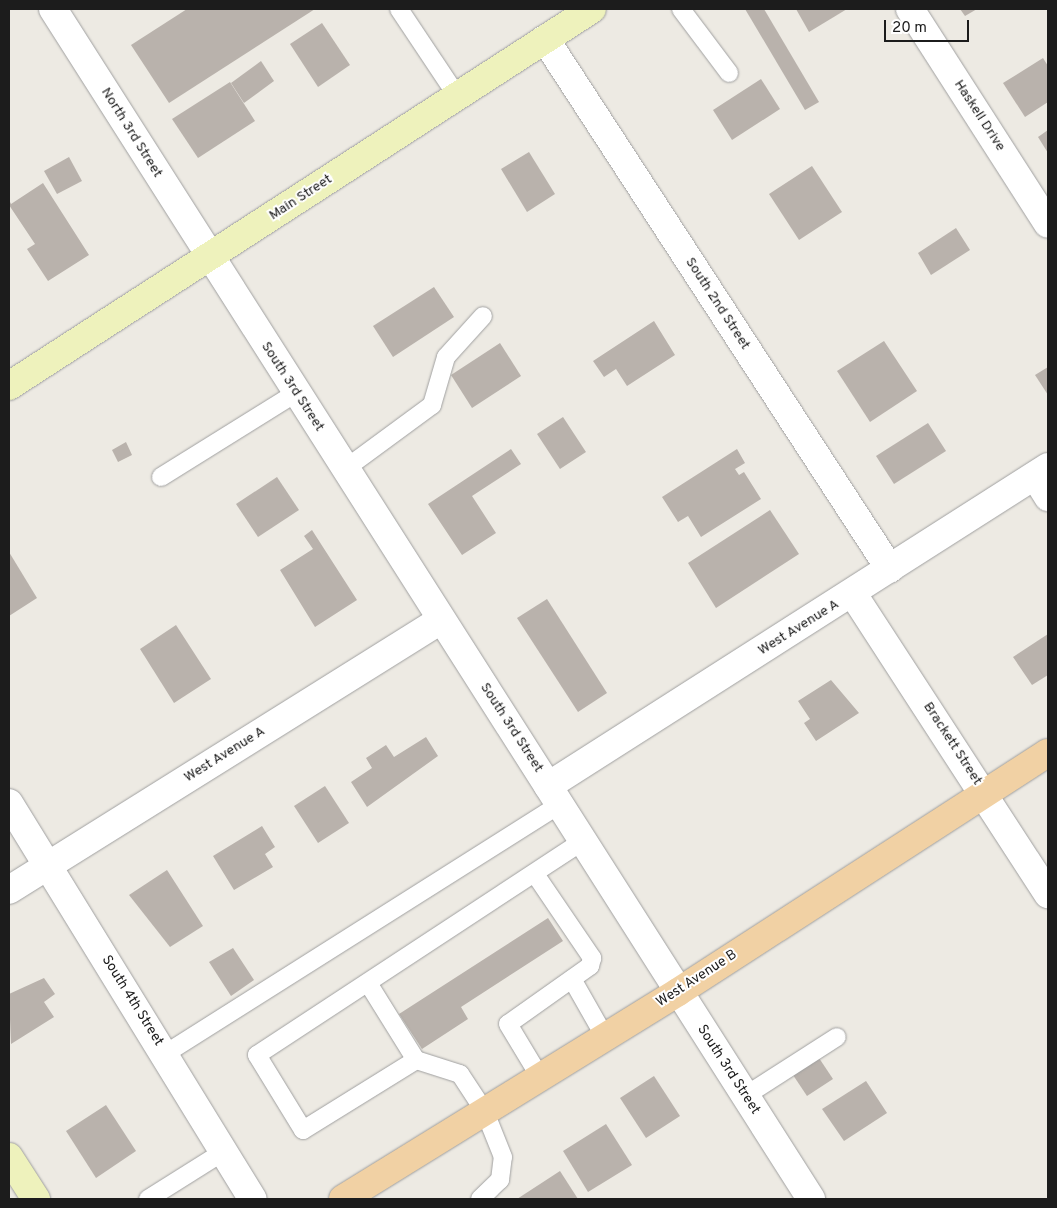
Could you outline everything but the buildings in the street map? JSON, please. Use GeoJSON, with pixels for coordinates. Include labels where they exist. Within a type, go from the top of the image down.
{"type":"FeatureCollection","features":[{"type":"Feature","properties":{"kind":"main road","name":"Main Street"},"geometry":{"type":"LineString","coordinates":[[9,386],[592,9]]}},
{"type":"Feature","properties":{"kind":"main road","name":"West Avenue B"},"geometry":{"type":"LineString","coordinates":[[343,1199],[678,992],[1048,753]]}},
{"type":"Feature","properties":{"kind":"main road"},"geometry":{"type":"LineString","coordinates":[[10,1162],[36,1199]]}},
{"type":"Feature","properties":{"kind":"street","name":"North 3rd Street"},"geometry":{"type":"LineString","coordinates":[[53,9],[209,257]]}},
{"type":"Feature","properties":{"kind":"street","name":"Haskell Drive"},"geometry":{"type":"LineString","coordinates":[[910,9],[1048,224]]}},
{"type":"Feature","properties":{"kind":"street","name":"South 2nd Street"},"geometry":{"type":"LineString","coordinates":[[544,39],[890,569]]}},
{"type":"Feature","properties":{"kind":"street","name":"South 3rd Street"},"geometry":{"type":"LineString","coordinates":[[209,257],[811,1199]]}},
{"type":"Feature","properties":{"kind":"street","name":"West Avenue A"},"geometry":{"type":"LineString","coordinates":[[554,795],[890,569],[1044,480]]}},
{"type":"Feature","properties":{"kind":"street","name":"Brackett Street"},"geometry":{"type":"LineString","coordinates":[[853,594],[985,794],[1048,894]]}},
{"type":"Feature","properties":{"kind":"street","name":"West Avenue A"},"geometry":{"type":"LineString","coordinates":[[9,890],[441,620]]}},
{"type":"Feature","properties":{"kind":"street","name":"South 4th Street"},"geometry":{"type":"LineString","coordinates":[[9,803],[253,1199]]}},
{"type":"Feature","properties":{"kind":"lane"},"geometry":{"type":"LineString","coordinates":[[399,9],[457,96]]}},
{"type":"Feature","properties":{"kind":"lane"},"geometry":{"type":"LineString","coordinates":[[681,9],[730,73]]}},
{"type":"Feature","properties":{"kind":"lane"},"geometry":{"type":"LineString","coordinates":[[345,469],[432,405],[446,356],[483,316]]}},
{"type":"Feature","properties":{"kind":"lane"},"geometry":{"type":"LineString","coordinates":[[161,477],[296,393]]}},
{"type":"Feature","properties":{"kind":"lane"},"geometry":{"type":"LineString","coordinates":[[165,1054],[554,795]]}},
{"type":"Feature","properties":{"kind":"lane"},"geometry":{"type":"LineString","coordinates":[[416,1060],[303,1130],[257,1055],[583,841]]}},
{"type":"Feature","properties":{"kind":"lane"},"geometry":{"type":"LineString","coordinates":[[534,874],[592,958],[590,966],[508,1024],[540,1077]]}},
{"type":"Feature","properties":{"kind":"lane"},"geometry":{"type":"LineString","coordinates":[[572,978],[605,1037]]}},
{"type":"Feature","properties":{"kind":"lane"},"geometry":{"type":"LineString","coordinates":[[368,983],[416,1060],[460,1074],[485,1112],[503,1157],[500,1180],[480,1199]]}},
{"type":"Feature","properties":{"kind":"lane"},"geometry":{"type":"LineString","coordinates":[[745,1096],[837,1037]]}},
{"type":"Feature","properties":{"kind":"lane"},"geometry":{"type":"LineString","coordinates":[[148,1199],[223,1152]]}}]}
